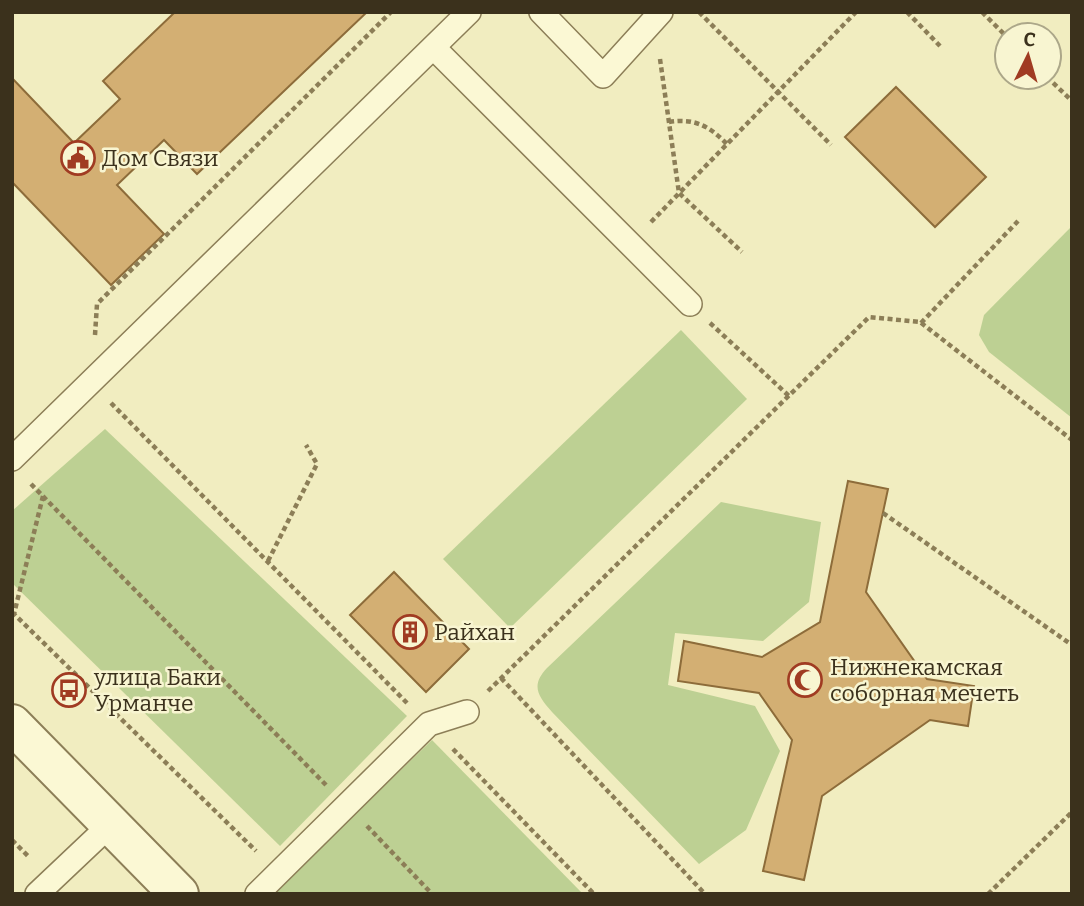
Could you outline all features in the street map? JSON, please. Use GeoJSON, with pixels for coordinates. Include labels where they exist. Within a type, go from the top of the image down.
{"type":"FeatureCollection","features":[{"type":"Feature","properties":{"kind":"street"},"geometry":{"type":"LineString","coordinates":[[12,724],[179,894]]}},
{"type":"Feature","properties":{"kind":"lane"},"geometry":{"type":"LineString","coordinates":[[12,459],[435,49],[469,12]]}},
{"type":"Feature","properties":{"kind":"lane"},"geometry":{"type":"LineString","coordinates":[[541,12],[603,76],[658,16]]}},
{"type":"Feature","properties":{"kind":"lane"},"geometry":{"type":"LineString","coordinates":[[435,49],[690,304]]}},
{"type":"Feature","properties":{"kind":"lane"},"geometry":{"type":"LineString","coordinates":[[257,894],[429,724],[467,712]]}},
{"type":"Feature","properties":{"kind":"lane"},"geometry":{"type":"LineString","coordinates":[[37,894],[111,824]]}},
{"type":"Feature","properties":{"kind":"path"},"geometry":{"type":"LineString","coordinates":[[391,12],[97,304],[92,383],[594,894]]}},
{"type":"Feature","properties":{"kind":"path"},"geometry":{"type":"LineString","coordinates":[[699,12],[831,145]]}},
{"type":"Feature","properties":{"kind":"path"},"geometry":{"type":"LineString","coordinates":[[630,244],[856,12]]}},
{"type":"Feature","properties":{"kind":"path"},"geometry":{"type":"LineString","coordinates":[[907,12],[940,46]]}},
{"type":"Feature","properties":{"kind":"path"},"geometry":{"type":"LineString","coordinates":[[658,16],[679,193],[742,253]]}},
{"type":"Feature","properties":{"kind":"path"},"geometry":{"type":"LineString","coordinates":[[669,122],[682,120],[710,127],[727,144]]}},
{"type":"Feature","properties":{"kind":"path"},"geometry":{"type":"LineString","coordinates":[[921,323],[1018,221]]}},
{"type":"Feature","properties":{"kind":"path"},"geometry":{"type":"LineString","coordinates":[[690,304],[789,396]]}},
{"type":"Feature","properties":{"kind":"path"},"geometry":{"type":"LineString","coordinates":[[705,894],[500,678],[869,317],[921,323],[1072,440]]}},
{"type":"Feature","properties":{"kind":"path"},"geometry":{"type":"LineString","coordinates":[[268,561],[317,464],[306,445]]}},
{"type":"Feature","properties":{"kind":"path"},"geometry":{"type":"LineString","coordinates":[[28,480],[432,894]]}},
{"type":"Feature","properties":{"kind":"path"},"geometry":{"type":"LineString","coordinates":[[43,496],[14,614],[277,872]]}},
{"type":"Feature","properties":{"kind":"path"},"geometry":{"type":"LineString","coordinates":[[883,513],[1072,645]]}},
{"type":"Feature","properties":{"kind":"path"},"geometry":{"type":"LineString","coordinates":[[988,894],[1072,811]]}},
{"type":"Feature","properties":{"kind":"green space"},"geometry":{"type":"Polygon","coordinates":[[[1072,226],[1072,418],[989,352],[979,335],[984,315],[1072,226]]]}},
{"type":"Feature","properties":{"kind":"green space"},"geometry":{"type":"Polygon","coordinates":[[[681,330],[747,399],[510,628],[443,559],[681,330]]]}},
{"type":"Feature","properties":{"kind":"green space"},"geometry":{"type":"Polygon","coordinates":[[[105,429],[407,716],[280,846],[12,583],[12,511],[105,429]]]}},
{"type":"Feature","properties":{"kind":"green space"},"geometry":{"type":"Polygon","coordinates":[[[721,502],[821,522],[809,602],[763,641],[675,633],[668,685],[755,706],[780,751],[746,830],[699,864],[552,712],[540,695],[538,685],[547,668],[721,502]]]}},
{"type":"Feature","properties":{"kind":"green space"},"geometry":{"type":"Polygon","coordinates":[[[432,740],[583,894],[275,894],[277,889],[432,740]]]}},
{"type":"Feature","properties":{"kind":"building","name":"Дом Связи"},"geometry":{"type":"Polygon","coordinates":[[[175,12],[367,12],[197,174],[164,140],[117,185],[164,234],[111,285],[12,182],[12,78],[74,143],[120,99],[103,81],[175,12]]]}},
{"type":"Feature","properties":{"kind":"building"},"geometry":{"type":"Polygon","coordinates":[[[896,87],[986,177],[935,227],[845,137],[896,87]]]}},
{"type":"Feature","properties":{"kind":"building","name":"Нижнекамская соборная мечеть"},"geometry":{"type":"Polygon","coordinates":[[[848,481],[888,489],[866,592],[927,679],[974,686],[968,726],[930,720],[822,796],[804,880],[763,871],[792,740],[759,693],[678,681],[684,641],[762,657],[820,622],[848,481]]]}},
{"type":"Feature","properties":{"kind":"building","name":"Райхан"},"geometry":{"type":"Polygon","coordinates":[[[394,572],[469,649],[426,692],[350,615],[394,572]]]}},
{"type":"Feature","properties":{"kind":"place","name":"Дом Связи"},"geometry":{"type":"Point","coordinates":[78,158]}},
{"type":"Feature","properties":{"kind":"place","name":"Райхан"},"geometry":{"type":"Point","coordinates":[410,632]}},
{"type":"Feature","properties":{"kind":"place","name":"Нижнекамская соборная мечеть"},"geometry":{"type":"Point","coordinates":[805,680]}},
{"type":"Feature","properties":{"kind":"place","name":"улица Баки Урманче"},"geometry":{"type":"Point","coordinates":[69,690]}}]}
